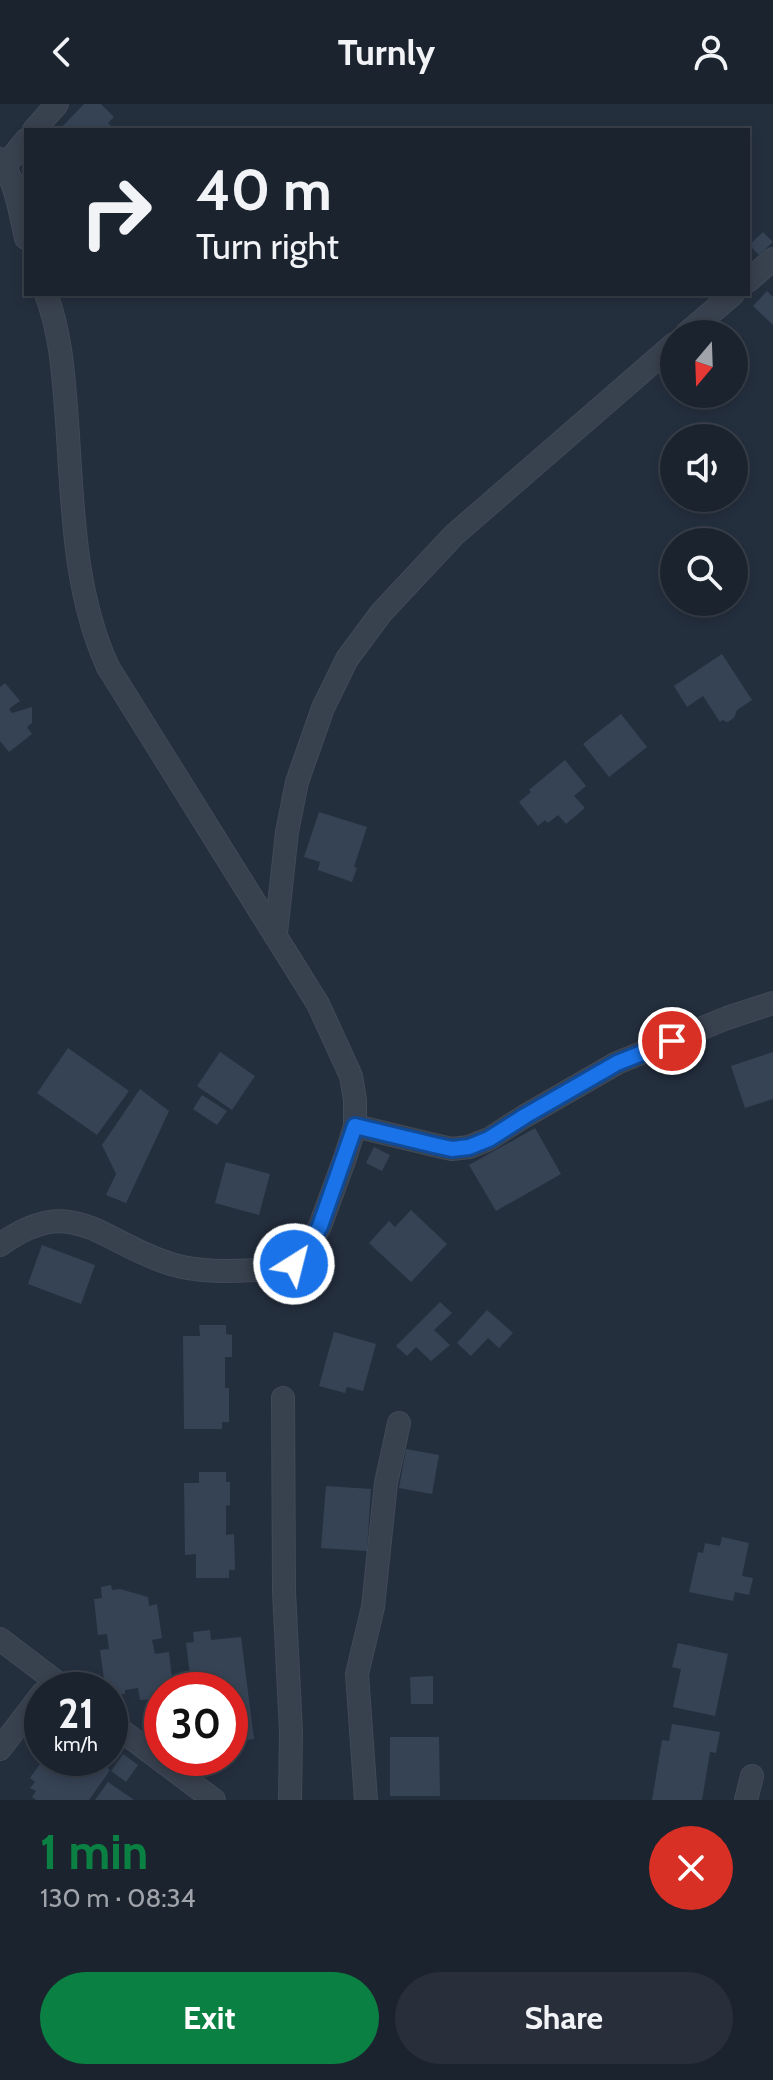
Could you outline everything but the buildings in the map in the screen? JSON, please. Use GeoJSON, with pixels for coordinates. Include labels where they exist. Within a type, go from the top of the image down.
{"type":"FeatureCollection","features":[{"type":"Feature","properties":{"kind":"street"},"geometry":{"type":"LineString","coordinates":[[36,128],[57,104]]}},
{"type":"Feature","properties":{"kind":"street"},"geometry":{"type":"LineString","coordinates":[[24,142],[2,163],[16,195],[24,229]]}},
{"type":"Feature","properties":{"kind":"street"},"geometry":{"type":"LineString","coordinates":[[750,279],[773,259]]}},
{"type":"Feature","properties":{"kind":"street"},"geometry":{"type":"LineString","coordinates":[[0,1245],[18,1232],[47,1221],[68,1221],[88,1226],[148,1256],[201,1271],[282,1269],[294,1264],[307,1250],[320,1226],[355,1126],[351,1076],[318,1004],[108,667],[101,651],[84,591],[75,533],[61,347],[47,296]]}},
{"type":"Feature","properties":{"kind":"street"},"geometry":{"type":"LineString","coordinates":[[702,320],[731,296]]}},
{"type":"Feature","properties":{"kind":"street"},"geometry":{"type":"LineString","coordinates":[[276,933],[287,832],[297,782],[323,708],[347,659],[381,613],[454,535],[660,356]]}},
{"type":"Feature","properties":{"kind":"street"},"geometry":{"type":"LineString","coordinates":[[355,1126],[452,1149],[469,1147],[489,1139],[617,1063],[727,1018],[773,1003]]}},
{"type":"Feature","properties":{"kind":"street"},"geometry":{"type":"LineString","coordinates":[[283,1398],[290,1800]]}},
{"type":"Feature","properties":{"kind":"street"},"geometry":{"type":"LineString","coordinates":[[366,1800],[357,1674],[373,1607],[386,1483],[399,1423]]}},
{"type":"Feature","properties":{"kind":"street"},"geometry":{"type":"LineString","coordinates":[[0,1639],[35,1672]]}},
{"type":"Feature","properties":{"kind":"street"},"geometry":{"type":"LineString","coordinates":[[0,1749],[24,1721]]}},
{"type":"Feature","properties":{"kind":"street"},"geometry":{"type":"LineString","coordinates":[[128,1736],[214,1800]]}},
{"type":"Feature","properties":{"kind":"street"},"geometry":{"type":"LineString","coordinates":[[746,1800],[752,1776]]}},
{"type":"Feature","properties":{"kind":"route"},"geometry":{"type":"LineString","coordinates":[[294,1264],[307,1250],[320,1226],[355,1126],[452,1149],[469,1147],[489,1139],[617,1063],[672,1041]]}}]}
